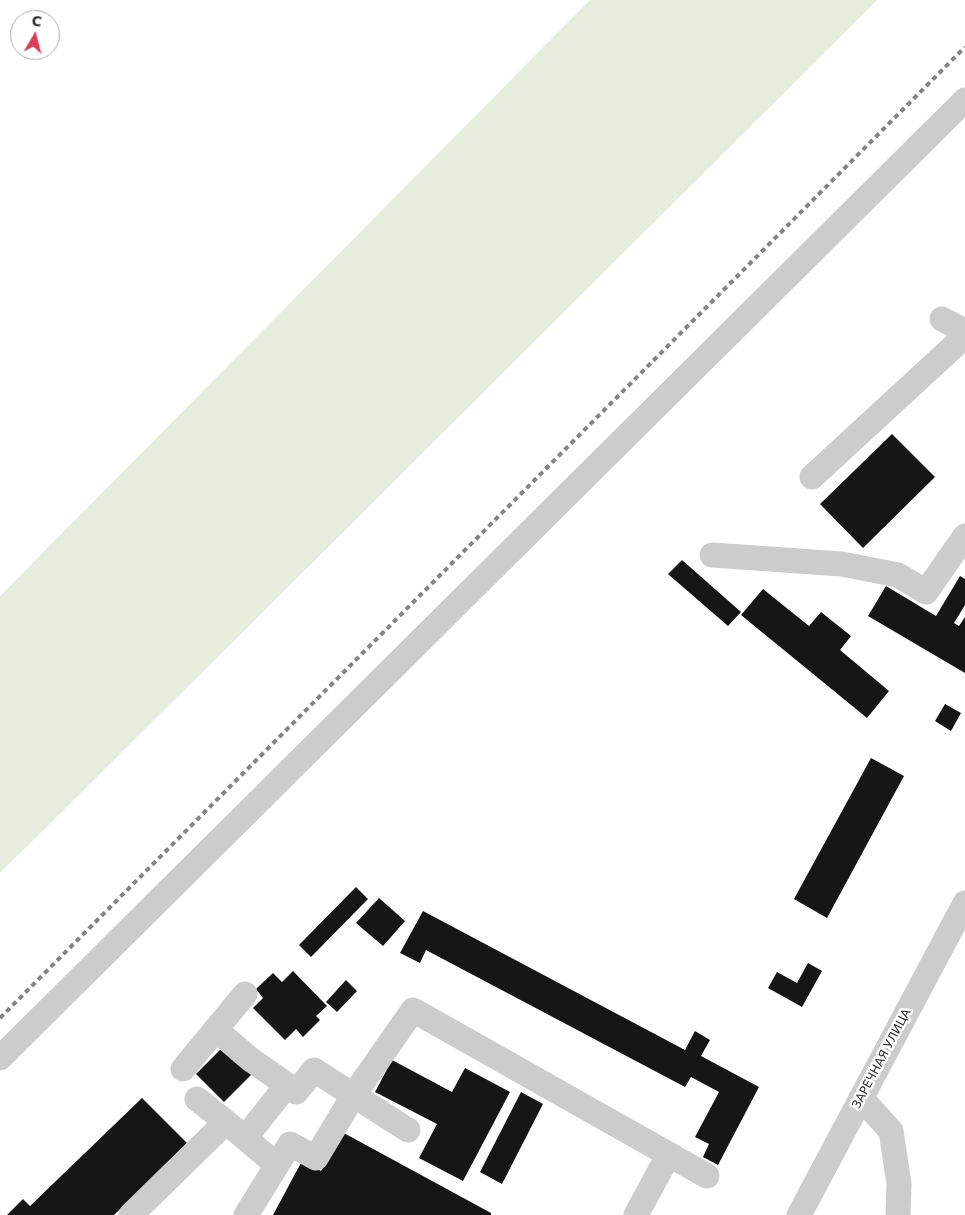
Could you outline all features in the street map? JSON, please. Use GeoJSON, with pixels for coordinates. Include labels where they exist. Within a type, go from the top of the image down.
{"type":"FeatureCollection","features":[{"type":"Feature","properties":{"kind":"street"},"geometry":{"type":"LineString","coordinates":[[0,1058],[965,100]]}},
{"type":"Feature","properties":{"kind":"street"},"geometry":{"type":"LineString","coordinates":[[942,319],[965,331]]}},
{"type":"Feature","properties":{"kind":"street"},"geometry":{"type":"LineString","coordinates":[[812,476],[965,336]]}},
{"type":"Feature","properties":{"kind":"street"},"geometry":{"type":"LineString","coordinates":[[712,555],[842,564],[898,575],[926,592],[965,536]]}},
{"type":"Feature","properties":{"kind":"street","name":"ЗАРЕЧНАЯ УЛИЦА"},"geometry":{"type":"LineString","coordinates":[[799,1215],[965,904]]}},
{"type":"Feature","properties":{"kind":"street"},"geometry":{"type":"LineString","coordinates":[[183,1069],[245,994]]}},
{"type":"Feature","properties":{"kind":"street"},"geometry":{"type":"LineString","coordinates":[[246,1215],[290,1144],[316,1158],[353,1096],[413,1010],[707,1176]]}},
{"type":"Feature","properties":{"kind":"street"},"geometry":{"type":"LineString","coordinates":[[216,1030],[250,1059],[296,1092],[314,1070],[408,1130]]}},
{"type":"Feature","properties":{"kind":"street"},"geometry":{"type":"LineString","coordinates":[[246,1138],[287,1085]]}},
{"type":"Feature","properties":{"kind":"street"},"geometry":{"type":"LineString","coordinates":[[861,1098],[891,1131],[900,1184],[898,1215]]}},
{"type":"Feature","properties":{"kind":"street"},"geometry":{"type":"LineString","coordinates":[[197,1099],[277,1165]]}},
{"type":"Feature","properties":{"kind":"street"},"geometry":{"type":"LineString","coordinates":[[131,1215],[226,1122]]}},
{"type":"Feature","properties":{"kind":"street"},"geometry":{"type":"LineString","coordinates":[[636,1215],[669,1154]]}},
{"type":"Feature","properties":{"kind":"shaded area"},"geometry":{"type":"Polygon","coordinates":[[[590,0],[877,0],[0,873],[0,596],[590,0]]]}},
{"type":"Feature","properties":{"kind":"building"},"geometry":{"type":"Polygon","coordinates":[[[892,434],[935,477],[863,548],[820,504],[892,434]]]}},
{"type":"Feature","properties":{"kind":"building"},"geometry":{"type":"Polygon","coordinates":[[[682,560],[741,612],[728,626],[668,574],[682,560]]]}},
{"type":"Feature","properties":{"kind":"building"},"geometry":{"type":"Polygon","coordinates":[[[960,576],[965,579],[965,605],[954,623],[959,626],[965,617],[965,673],[868,616],[886,586],[936,616],[960,576]]]}},
{"type":"Feature","properties":{"kind":"building"},"geometry":{"type":"Polygon","coordinates":[[[763,589],[809,626],[821,612],[851,636],[840,650],[889,691],[867,718],[741,615],[763,589]]]}},
{"type":"Feature","properties":{"kind":"building"},"geometry":{"type":"Polygon","coordinates":[[[945,704],[961,713],[951,731],[935,721],[945,704]]]}},
{"type":"Feature","properties":{"kind":"building"},"geometry":{"type":"Polygon","coordinates":[[[871,758],[904,776],[827,918],[794,899],[871,758]]]}},
{"type":"Feature","properties":{"kind":"building"},"geometry":{"type":"Polygon","coordinates":[[[356,887],[368,899],[311,957],[299,945],[356,887]]]}},
{"type":"Feature","properties":{"kind":"building"},"geometry":{"type":"Polygon","coordinates":[[[379,898],[405,921],[383,946],[356,923],[379,898]]]}},
{"type":"Feature","properties":{"kind":"building"},"geometry":{"type":"Polygon","coordinates":[[[423,911],[685,1050],[695,1031],[710,1040],[701,1056],[759,1087],[718,1165],[703,1157],[709,1144],[695,1137],[719,1092],[691,1077],[685,1087],[426,950],[420,963],[400,953],[423,911]]]}},
{"type":"Feature","properties":{"kind":"building"},"geometry":{"type":"Polygon","coordinates":[[[808,963],[822,971],[802,1007],[768,988],[777,972],[797,983],[808,963]]]}},
{"type":"Feature","properties":{"kind":"building"},"geometry":{"type":"Polygon","coordinates":[[[293,971],[327,1006],[316,1016],[320,1020],[303,1037],[296,1029],[285,1040],[253,1008],[263,998],[256,989],[273,973],[282,982],[293,971]]]}},
{"type":"Feature","properties":{"kind":"building"},"geometry":{"type":"Polygon","coordinates":[[[346,980],[357,991],[337,1012],[326,1002],[346,980]]]}},
{"type":"Feature","properties":{"kind":"building"},"geometry":{"type":"Polygon","coordinates":[[[225,1045],[253,1073],[224,1102],[196,1074],[225,1045]]]}},
{"type":"Feature","properties":{"kind":"building"},"geometry":{"type":"Polygon","coordinates":[[[392,1060],[452,1092],[465,1068],[510,1092],[463,1181],[419,1158],[437,1124],[375,1092],[392,1060]]]}},
{"type":"Feature","properties":{"kind":"building"},"geometry":{"type":"Polygon","coordinates":[[[521,1092],[543,1104],[502,1184],[480,1172],[521,1092]]]}},
{"type":"Feature","properties":{"kind":"building"},"geometry":{"type":"Polygon","coordinates":[[[142,1098],[187,1143],[114,1215],[7,1215],[23,1199],[30,1206],[142,1098]]]}},
{"type":"Feature","properties":{"kind":"building"},"geometry":{"type":"Polygon","coordinates":[[[342,1132],[491,1213],[491,1215],[273,1215],[302,1161],[321,1171],[342,1132]]]}},
{"type":"Feature","properties":{"kind":"railway"},"geometry":{"type":"LineString","coordinates":[[0,1018],[965,47]]}}]}
